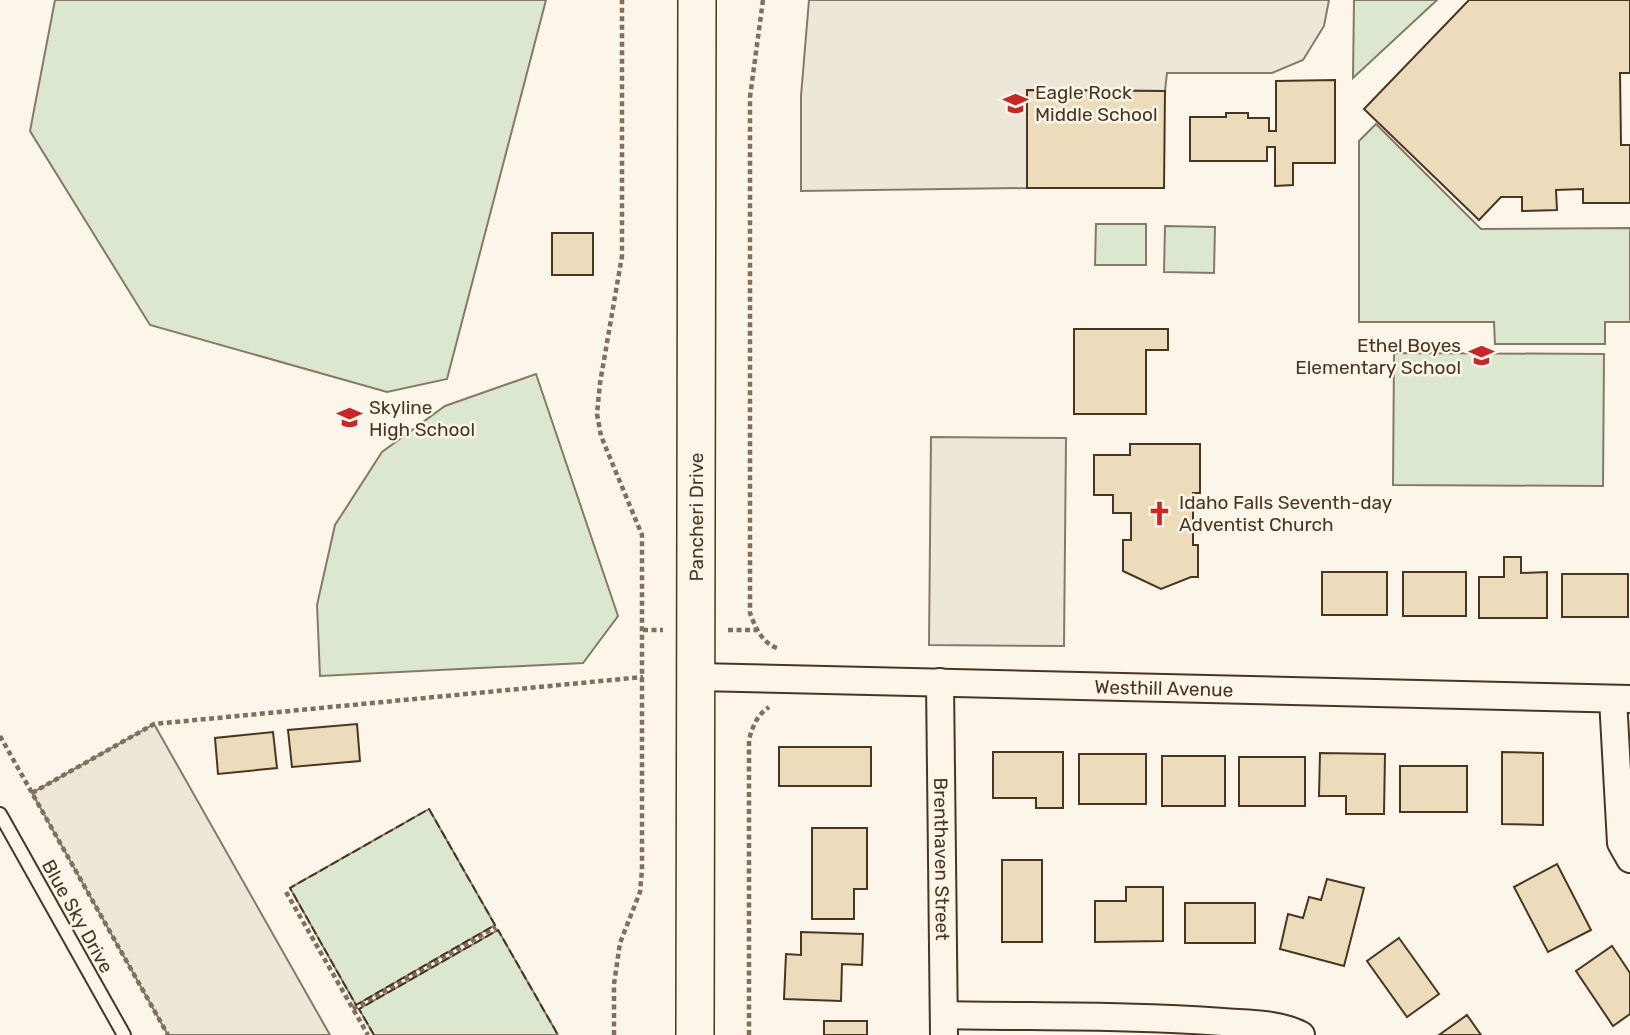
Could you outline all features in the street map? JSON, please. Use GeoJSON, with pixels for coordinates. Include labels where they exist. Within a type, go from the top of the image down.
{"type":"FeatureCollection","features":[{"type":"Feature","properties":{"kind":"street","name":"Pancheri Drive"},"geometry":{"type":"LineString","coordinates":[[695,1035],[697,0]]}},
{"type":"Feature","properties":{"kind":"street","name":"Westhill Avenue"},"geometry":{"type":"LineString","coordinates":[[697,677],[1622,699]]}},
{"type":"Feature","properties":{"kind":"street","name":"Brenthaven Street"},"geometry":{"type":"LineString","coordinates":[[940,682],[944,1025]]}},
{"type":"Feature","properties":{"kind":"street"},"geometry":{"type":"LineString","coordinates":[[1622,699],[1620,843],[1630,859]]}},
{"type":"Feature","properties":{"kind":"street"},"geometry":{"type":"LineString","coordinates":[[944,1025],[1189,1020],[1268,1026],[1301,1035]]}},
{"type":"Feature","properties":{"kind":"lane","name":"Blue Sky Drive"},"geometry":{"type":"LineString","coordinates":[[0,814],[124,1035]]}},
{"type":"Feature","properties":{"kind":"path"},"geometry":{"type":"LineString","coordinates":[[614,1035],[614,984],[620,943],[640,892],[642,870],[642,535],[601,436],[597,414],[622,256],[622,0]]}},
{"type":"Feature","properties":{"kind":"path"},"geometry":{"type":"LineString","coordinates":[[763,0],[750,97],[750,613],[765,641],[778,648]]}},
{"type":"Feature","properties":{"kind":"path"},"geometry":{"type":"LineString","coordinates":[[32,793],[154,724],[643,677]]}},
{"type":"Feature","properties":{"kind":"path"},"geometry":{"type":"LineString","coordinates":[[749,1035],[749,739],[760,715],[766,708],[776,705]]}},
{"type":"Feature","properties":{"kind":"path"},"geometry":{"type":"LineString","coordinates":[[0,736],[168,1035]]}},
{"type":"Feature","properties":{"kind":"path"},"geometry":{"type":"LineString","coordinates":[[286,892],[365,1034]]}},
{"type":"Feature","properties":{"kind":"path"},"geometry":{"type":"LineString","coordinates":[[353,1009],[496,927]]}},
{"type":"Feature","properties":{"kind":"green space"},"geometry":{"type":"Polygon","coordinates":[[[55,0],[546,0],[447,379],[387,392],[150,325],[30,131],[55,0]]]}},
{"type":"Feature","properties":{"kind":"green space"},"geometry":{"type":"Polygon","coordinates":[[[1354,0],[1437,0],[1353,78],[1354,0]]]}},
{"type":"Feature","properties":{"kind":"green space"},"geometry":{"type":"Polygon","coordinates":[[[1376,124],[1481,229],[1630,228],[1630,322],[1605,322],[1605,344],[1495,344],[1494,322],[1359,322],[1359,141],[1376,124]]]}},
{"type":"Feature","properties":{"kind":"green space"},"geometry":{"type":"Polygon","coordinates":[[[1096,224],[1146,224],[1146,265],[1095,265],[1096,224]]]}},
{"type":"Feature","properties":{"kind":"green space"},"geometry":{"type":"Polygon","coordinates":[[[1165,226],[1215,227],[1214,273],[1164,272],[1165,226]]]}},
{"type":"Feature","properties":{"kind":"green space"},"geometry":{"type":"Polygon","coordinates":[[[1394,353],[1604,354],[1603,486],[1393,485],[1394,353]]]}},
{"type":"Feature","properties":{"kind":"green space"},"geometry":{"type":"Polygon","coordinates":[[[536,374],[618,616],[583,663],[320,676],[317,605],[335,525],[382,452],[445,406],[536,374]]]}},
{"type":"Feature","properties":{"kind":"green space"},"geometry":{"type":"Polygon","coordinates":[[[429,809],[495,925],[356,1005],[290,888],[429,809]]]}},
{"type":"Feature","properties":{"kind":"green space"},"geometry":{"type":"Polygon","coordinates":[[[498,930],[558,1035],[374,1035],[359,1009],[498,930]]]}},
{"type":"Feature","properties":{"kind":"shaded area"},"geometry":{"type":"Polygon","coordinates":[[[809,0],[1329,0],[1324,26],[1303,60],[1272,73],[1167,73],[1165,91],[1027,90],[1027,188],[801,191],[801,96],[809,0]]]}},
{"type":"Feature","properties":{"kind":"shaded area"},"geometry":{"type":"Polygon","coordinates":[[[931,437],[1066,438],[1064,646],[929,645],[931,437]]]}},
{"type":"Feature","properties":{"kind":"shaded area"},"geometry":{"type":"Polygon","coordinates":[[[154,724],[330,1035],[168,1035],[32,793],[154,724]]]}},
{"type":"Feature","properties":{"kind":"building"},"geometry":{"type":"Polygon","coordinates":[[[1469,0],[1630,0],[1630,73],[1620,73],[1621,145],[1630,145],[1630,203],[1583,203],[1583,189],[1556,190],[1557,210],[1522,211],[1522,197],[1501,197],[1479,220],[1364,109],[1469,0]]]}},
{"type":"Feature","properties":{"kind":"building"},"geometry":{"type":"Polygon","coordinates":[[[1335,80],[1335,163],[1293,163],[1293,185],[1275,186],[1275,147],[1267,147],[1267,161],[1190,161],[1190,117],[1226,117],[1226,113],[1248,113],[1248,118],[1269,118],[1269,131],[1276,131],[1276,81],[1335,80]]]}},
{"type":"Feature","properties":{"kind":"building"},"geometry":{"type":"Polygon","coordinates":[[[1027,90],[1165,91],[1164,188],[1027,188],[1027,90]]]}},
{"type":"Feature","properties":{"kind":"building"},"geometry":{"type":"Polygon","coordinates":[[[552,233],[593,233],[593,275],[552,275],[552,233]]]}},
{"type":"Feature","properties":{"kind":"building"},"geometry":{"type":"Polygon","coordinates":[[[1074,329],[1168,329],[1168,350],[1146,350],[1146,414],[1074,414],[1074,329]]]}},
{"type":"Feature","properties":{"kind":"building"},"geometry":{"type":"Polygon","coordinates":[[[1130,444],[1200,444],[1200,493],[1193,493],[1193,545],[1198,545],[1198,577],[1191,577],[1161,589],[1123,571],[1123,540],[1131,540],[1131,513],[1113,513],[1113,495],[1094,495],[1094,455],[1130,455],[1130,444]]]}},
{"type":"Feature","properties":{"kind":"building"},"geometry":{"type":"Polygon","coordinates":[[[1504,557],[1521,557],[1521,573],[1547,572],[1547,618],[1479,618],[1479,577],[1504,577],[1504,557]]]}},
{"type":"Feature","properties":{"kind":"building"},"geometry":{"type":"Polygon","coordinates":[[[1322,572],[1387,572],[1387,615],[1322,615],[1322,572]]]}},
{"type":"Feature","properties":{"kind":"building"},"geometry":{"type":"Polygon","coordinates":[[[1403,572],[1466,572],[1466,616],[1403,616],[1403,572]]]}},
{"type":"Feature","properties":{"kind":"building"},"geometry":{"type":"Polygon","coordinates":[[[1562,574],[1628,574],[1628,617],[1562,617],[1562,574]]]}},
{"type":"Feature","properties":{"kind":"building"},"geometry":{"type":"Polygon","coordinates":[[[357,724],[360,761],[292,767],[288,730],[357,724]]]}},
{"type":"Feature","properties":{"kind":"building"},"geometry":{"type":"Polygon","coordinates":[[[273,732],[277,768],[218,774],[215,738],[273,732]]]}},
{"type":"Feature","properties":{"kind":"building"},"geometry":{"type":"Polygon","coordinates":[[[779,747],[871,747],[871,786],[779,786],[779,747]]]}},
{"type":"Feature","properties":{"kind":"building"},"geometry":{"type":"Polygon","coordinates":[[[993,752],[1063,752],[1063,808],[1036,808],[1036,798],[993,798],[993,752]]]}},
{"type":"Feature","properties":{"kind":"building"},"geometry":{"type":"Polygon","coordinates":[[[1502,752],[1543,753],[1543,825],[1502,824],[1502,752]]]}},
{"type":"Feature","properties":{"kind":"building"},"geometry":{"type":"Polygon","coordinates":[[[1320,753],[1385,754],[1384,814],[1346,814],[1346,796],[1319,796],[1320,753]]]}},
{"type":"Feature","properties":{"kind":"building"},"geometry":{"type":"Polygon","coordinates":[[[1079,754],[1146,754],[1146,804],[1079,804],[1079,754]]]}},
{"type":"Feature","properties":{"kind":"building"},"geometry":{"type":"Polygon","coordinates":[[[1162,756],[1225,756],[1225,806],[1162,806],[1162,756]]]}},
{"type":"Feature","properties":{"kind":"building"},"geometry":{"type":"Polygon","coordinates":[[[1239,757],[1305,757],[1305,806],[1239,806],[1239,757]]]}},
{"type":"Feature","properties":{"kind":"building"},"geometry":{"type":"Polygon","coordinates":[[[1400,766],[1467,766],[1467,812],[1400,812],[1400,766]]]}},
{"type":"Feature","properties":{"kind":"building"},"geometry":{"type":"Polygon","coordinates":[[[812,828],[867,828],[867,889],[854,889],[854,919],[812,919],[812,828]]]}},
{"type":"Feature","properties":{"kind":"building"},"geometry":{"type":"Polygon","coordinates":[[[1002,860],[1042,860],[1042,942],[1002,942],[1002,860]]]}},
{"type":"Feature","properties":{"kind":"building"},"geometry":{"type":"Polygon","coordinates":[[[1557,864],[1591,930],[1548,952],[1514,887],[1557,864]]]}},
{"type":"Feature","properties":{"kind":"building"},"geometry":{"type":"Polygon","coordinates":[[[1327,879],[1364,888],[1344,966],[1280,949],[1288,914],[1303,918],[1309,897],[1321,900],[1327,879]]]}},
{"type":"Feature","properties":{"kind":"building"},"geometry":{"type":"Polygon","coordinates":[[[1126,887],[1163,887],[1163,941],[1095,942],[1095,901],[1126,901],[1126,887]]]}},
{"type":"Feature","properties":{"kind":"building"},"geometry":{"type":"Polygon","coordinates":[[[1185,903],[1255,903],[1255,943],[1185,943],[1185,903]]]}},
{"type":"Feature","properties":{"kind":"building"},"geometry":{"type":"Polygon","coordinates":[[[801,932],[863,934],[862,965],[842,964],[841,1001],[784,999],[786,954],[801,955],[801,932]]]}},
{"type":"Feature","properties":{"kind":"building"},"geometry":{"type":"Polygon","coordinates":[[[1399,938],[1439,994],[1407,1017],[1367,961],[1399,938]]]}},
{"type":"Feature","properties":{"kind":"building"},"geometry":{"type":"Polygon","coordinates":[[[1612,946],[1630,973],[1630,1014],[1613,1026],[1576,971],[1612,946]]]}},
{"type":"Feature","properties":{"kind":"building"},"geometry":{"type":"Polygon","coordinates":[[[1467,1015],[1481,1035],[1439,1035],[1467,1015]]]}},
{"type":"Feature","properties":{"kind":"building"},"geometry":{"type":"Polygon","coordinates":[[[824,1021],[867,1021],[867,1035],[824,1035],[824,1021]]]}},
{"type":"Feature","properties":{"kind":"fence"},"geometry":{"type":"LineString","coordinates":[[429,809],[495,925],[356,1005],[290,888],[429,809]]}},
{"type":"Feature","properties":{"kind":"fence"},"geometry":{"type":"LineString","coordinates":[[374,1035],[359,1009],[498,930],[558,1035]]}},
{"type":"Feature","properties":{"kind":"place","name":"Eagle Rock Middle School"},"geometry":{"type":"Point","coordinates":[1015,103]}},
{"type":"Feature","properties":{"kind":"place","name":"Ethel Boyes Elementary School"},"geometry":{"type":"Point","coordinates":[1481,356]}},
{"type":"Feature","properties":{"kind":"place","name":"Skyline High School"},"geometry":{"type":"Point","coordinates":[349,418]}},
{"type":"Feature","properties":{"kind":"place","name":"Idaho Falls Seventh-day Adventist Church"},"geometry":{"type":"Point","coordinates":[1159,513]}}]}
